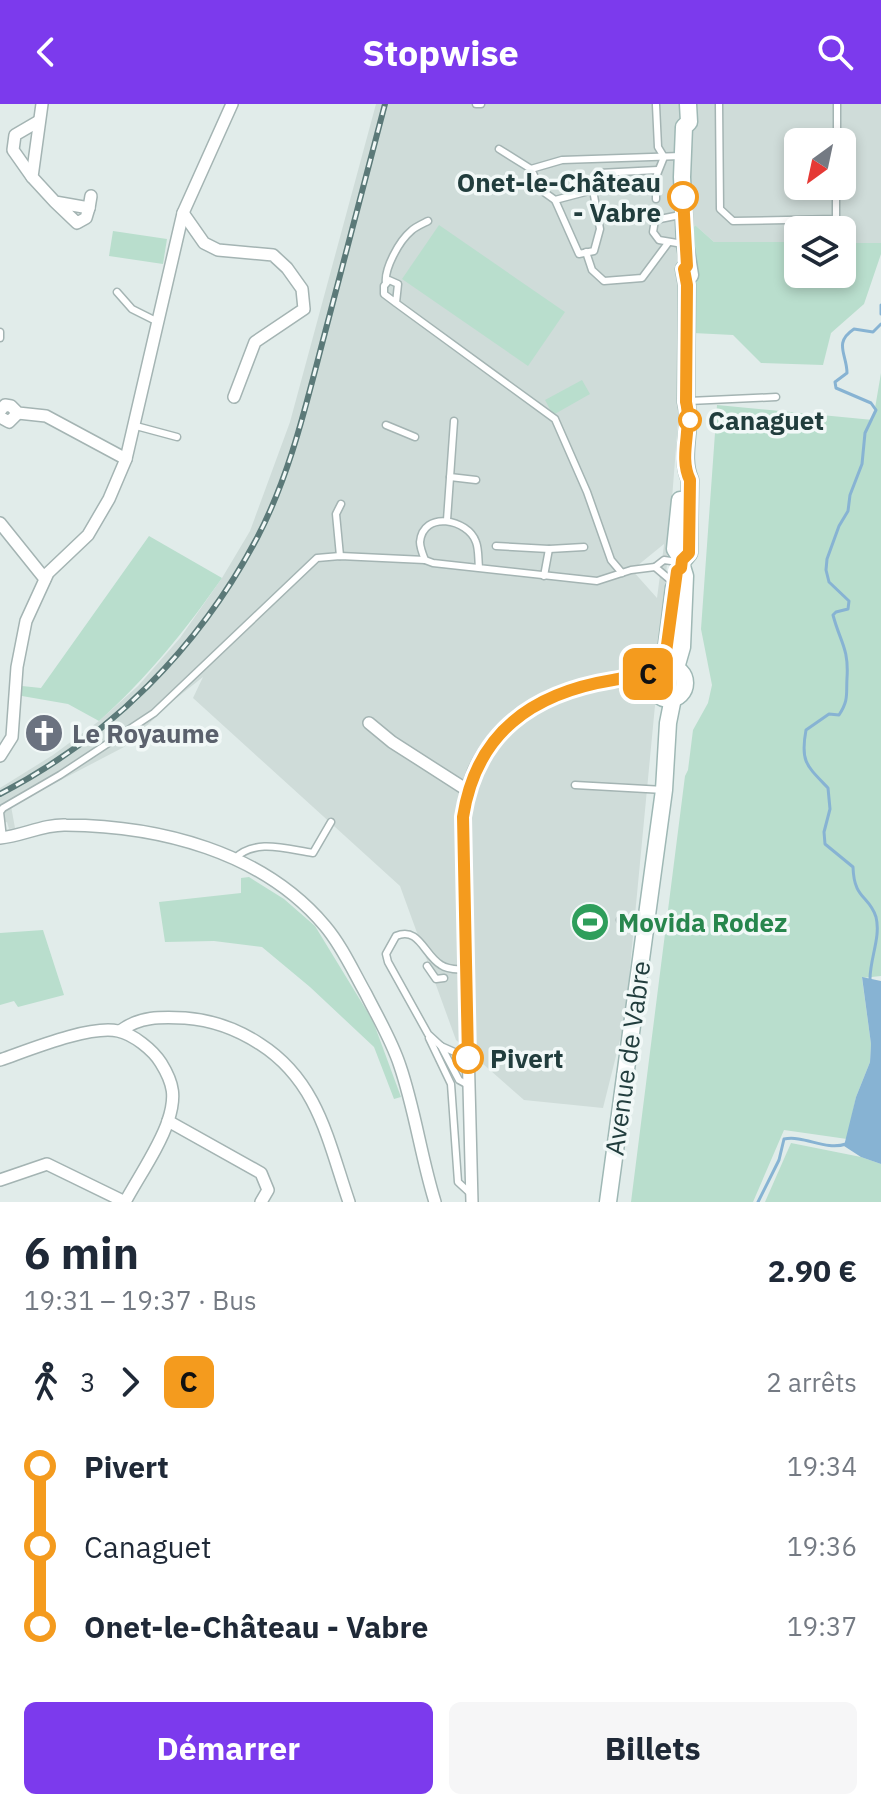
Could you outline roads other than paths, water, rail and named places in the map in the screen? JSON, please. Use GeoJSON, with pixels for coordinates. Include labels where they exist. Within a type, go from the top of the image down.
{"type":"FeatureCollection","features":[{"type":"Feature","properties":{"kind":"main road"},"geometry":{"type":"LineString","coordinates":[[678,104],[678,121],[684,127]]}},
{"type":"Feature","properties":{"kind":"main road"},"geometry":{"type":"LineString","coordinates":[[664,682],[682,647],[685,576],[675,549],[682,476],[686,472],[686,433],[681,418],[686,402],[687,285],[690,270],[676,244],[684,215],[684,127],[689,122],[688,104]]}},
{"type":"Feature","properties":{"kind":"main road"},"geometry":{"type":"LineString","coordinates":[[664,682],[675,584],[681,564]]}},
{"type":"Feature","properties":{"kind":"main road","name":"Avenue de Vabre"},"geometry":{"type":"LineString","coordinates":[[608,1202],[664,790],[668,723],[664,682]]}},
{"type":"Feature","properties":{"kind":"street"},"geometry":{"type":"LineString","coordinates":[[32,177],[42,104]]}},
{"type":"Feature","properties":{"kind":"street"},"geometry":{"type":"LineString","coordinates":[[0,756],[12,737],[20,644],[26,621],[45,579],[88,535],[109,499],[126,459],[183,213],[232,104]]}},
{"type":"Feature","properties":{"kind":"street"},"geometry":{"type":"LineString","coordinates":[[39,121],[15,135],[13,150],[32,177],[55,202],[77,223],[86,218],[90,202],[55,202]]}},
{"type":"Feature","properties":{"kind":"street"},"geometry":{"type":"LineString","coordinates":[[183,213],[204,243],[218,250],[273,255],[302,289],[304,309],[255,342],[234,397]]}},
{"type":"Feature","properties":{"kind":"street"},"geometry":{"type":"LineString","coordinates":[[0,414],[5,405],[18,413],[46,416],[126,459]]}},
{"type":"Feature","properties":{"kind":"street"},"geometry":{"type":"LineString","coordinates":[[0,523],[45,579]]}},
{"type":"Feature","properties":{"kind":"street"},"geometry":{"type":"LineString","coordinates":[[472,1198],[463,853],[467,790],[487,749],[522,713],[569,689],[631,675],[664,682]]}},
{"type":"Feature","properties":{"kind":"street"},"geometry":{"type":"LineString","coordinates":[[369,723],[392,742],[467,790]]}},
{"type":"Feature","properties":{"kind":"street"},"geometry":{"type":"LineString","coordinates":[[2,838],[65,825],[125,828],[181,839],[234,859],[298,899],[327,928],[340,947],[389,1037],[400,1065],[435,1202]]}},
{"type":"Feature","properties":{"kind":"street"},"geometry":{"type":"LineString","coordinates":[[120,1031],[134,1021],[161,1017],[207,1019],[246,1035],[276,1054],[297,1075],[318,1110],[349,1202]]}},
{"type":"Feature","properties":{"kind":"street"},"geometry":{"type":"LineString","coordinates":[[0,1060],[74,1036],[101,1030],[120,1031],[140,1042],[159,1059],[174,1086],[168,1121],[125,1202],[47,1164],[0,1180]]}},
{"type":"Feature","properties":{"kind":"street"},"geometry":{"type":"LineString","coordinates":[[168,1121],[261,1173],[268,1190],[278,1202]]}},
{"type":"Feature","properties":{"kind":"street"},"geometry":{"type":"LineString","coordinates":[[261,1202],[268,1190]]}},
{"type":"Feature","properties":{"kind":"lane"},"geometry":{"type":"LineString","coordinates":[[719,104],[720,209],[733,221],[836,219],[836,200]]}},
{"type":"Feature","properties":{"kind":"lane"},"geometry":{"type":"LineString","coordinates":[[837,104],[837,128]]}},
{"type":"Feature","properties":{"kind":"lane"},"geometry":{"type":"LineString","coordinates":[[656,105],[658,147],[664,157]]}},
{"type":"Feature","properties":{"kind":"lane"},"geometry":{"type":"LineString","coordinates":[[499,149],[531,169],[541,190],[555,200],[579,254],[594,251],[600,229],[593,190],[599,173],[658,170]]}},
{"type":"Feature","properties":{"kind":"lane"},"geometry":{"type":"LineString","coordinates":[[531,169],[562,160],[683,156]]}},
{"type":"Feature","properties":{"kind":"lane"},"geometry":{"type":"LineString","coordinates":[[656,199],[656,177],[664,157]]}},
{"type":"Feature","properties":{"kind":"lane"},"geometry":{"type":"LineString","coordinates":[[555,200],[593,190]]}},
{"type":"Feature","properties":{"kind":"lane"},"geometry":{"type":"LineString","coordinates":[[676,244],[659,240],[653,232],[655,220],[684,215]]}},
{"type":"Feature","properties":{"kind":"lane"},"geometry":{"type":"LineString","coordinates":[[428,221],[412,229],[405,237],[385,275],[384,294],[555,419],[587,492],[611,560],[622,573]]}},
{"type":"Feature","properties":{"kind":"lane"},"geometry":{"type":"LineString","coordinates":[[586,252],[592,270],[604,281],[642,278],[676,244]]}},
{"type":"Feature","properties":{"kind":"lane"},"geometry":{"type":"LineString","coordinates":[[386,283],[389,280],[398,284],[396,303]]}},
{"type":"Feature","properties":{"kind":"lane"},"geometry":{"type":"LineString","coordinates":[[117,292],[132,309],[158,322]]}},
{"type":"Feature","properties":{"kind":"lane"},"geometry":{"type":"LineString","coordinates":[[686,402],[776,397]]}},
{"type":"Feature","properties":{"kind":"lane"},"geometry":{"type":"LineString","coordinates":[[447,520],[454,421]]}},
{"type":"Feature","properties":{"kind":"lane"},"geometry":{"type":"LineString","coordinates":[[386,425],[415,437]]}},
{"type":"Feature","properties":{"kind":"lane"},"geometry":{"type":"LineString","coordinates":[[136,426],[177,437]]}},
{"type":"Feature","properties":{"kind":"lane"},"geometry":{"type":"LineString","coordinates":[[450,477],[476,480]]}},
{"type":"Feature","properties":{"kind":"lane"},"geometry":{"type":"LineString","coordinates":[[340,556],[336,514],[341,504]]}},
{"type":"Feature","properties":{"kind":"lane"},"geometry":{"type":"LineString","coordinates":[[425,560],[420,543],[424,530],[431,523],[447,520],[467,529],[473,536],[477,544],[479,567]]}},
{"type":"Feature","properties":{"kind":"lane"},"geometry":{"type":"LineString","coordinates":[[496,546],[584,547]]}},
{"type":"Feature","properties":{"kind":"lane"},"geometry":{"type":"LineString","coordinates":[[544,576],[549,549]]}},
{"type":"Feature","properties":{"kind":"lane"},"geometry":{"type":"LineString","coordinates":[[2,838],[0,812],[3,808],[60,775],[154,713],[317,558],[340,556],[425,560],[597,581],[655,567],[664,560],[681,564]]}},
{"type":"Feature","properties":{"kind":"lane"},"geometry":{"type":"LineString","coordinates":[[655,567],[675,584]]}},
{"type":"Feature","properties":{"kind":"lane"},"geometry":{"type":"LineString","coordinates":[[575,785],[664,790]]}},
{"type":"Feature","properties":{"kind":"lane"},"geometry":{"type":"LineString","coordinates":[[234,859],[244,848],[265,846],[313,853],[331,822]]}},
{"type":"Feature","properties":{"kind":"lane"},"geometry":{"type":"LineString","coordinates":[[620,920],[646,924]]}},
{"type":"Feature","properties":{"kind":"lane"},"geometry":{"type":"LineString","coordinates":[[466,970],[445,968],[409,933],[396,936],[386,954],[451,1084],[458,1182],[472,1198]]}},
{"type":"Feature","properties":{"kind":"lane"},"geometry":{"type":"LineString","coordinates":[[427,966],[436,979],[444,978]]}},
{"type":"Feature","properties":{"kind":"lane"},"geometry":{"type":"LineString","coordinates":[[428,1034],[441,1046],[468,1058]]}},
{"type":"Feature","properties":{"kind":"lane"},"geometry":{"type":"LineString","coordinates":[[441,1046],[459,1080],[469,1085]]}},
{"type":"Feature","properties":{"kind":"water"},"geometry":{"type":"Polygon","coordinates":[[[862,977],[881,981],[881,1164],[861,1157],[844,1146],[856,1097],[870,1062],[871,1044],[862,977]]]}},
{"type":"Feature","properties":{"kind":"waterway"},"geometry":{"type":"LineString","coordinates":[[881,305],[881,314]]}},
{"type":"Feature","properties":{"kind":"waterway"},"geometry":{"type":"LineString","coordinates":[[870,979],[877,932],[876,917],[856,886],[853,867],[825,844],[824,832],[830,809],[828,788],[810,768],[804,749],[806,730],[829,714],[839,715],[846,701],[847,659],[833,615],[848,609],[849,601],[829,582],[827,559],[848,511],[850,495],[862,464],[865,433],[876,410],[871,403],[836,388],[835,382],[847,373],[844,339],[854,329],[873,332],[881,324]]}},
{"type":"Feature","properties":{"kind":"waterway"},"geometry":{"type":"LineString","coordinates":[[758,1202],[779,1160],[784,1139],[800,1139],[830,1146],[846,1144]]}},
{"type":"Feature","properties":{"kind":"railway"},"geometry":{"type":"LineString","coordinates":[[0,794],[78,745],[148,686],[208,616],[257,538],[278,491],[302,418],[385,104]]}},
{"type":"Feature","properties":{"kind":"place","name":"Onet-le-Château - Vabre"},"geometry":{"type":"Point","coordinates":[683,197]}},
{"type":"Feature","properties":{"kind":"place","name":"Canaguet"},"geometry":{"type":"Point","coordinates":[690,420]}},
{"type":"Feature","properties":{"kind":"place","name":"Le Royaume"},"geometry":{"type":"Point","coordinates":[44,733]}},
{"type":"Feature","properties":{"kind":"place","name":"Movida Rodez"},"geometry":{"type":"Point","coordinates":[590,922]}},
{"type":"Feature","properties":{"kind":"place","name":"Pivert"},"geometry":{"type":"Point","coordinates":[468,1058]}}]}
